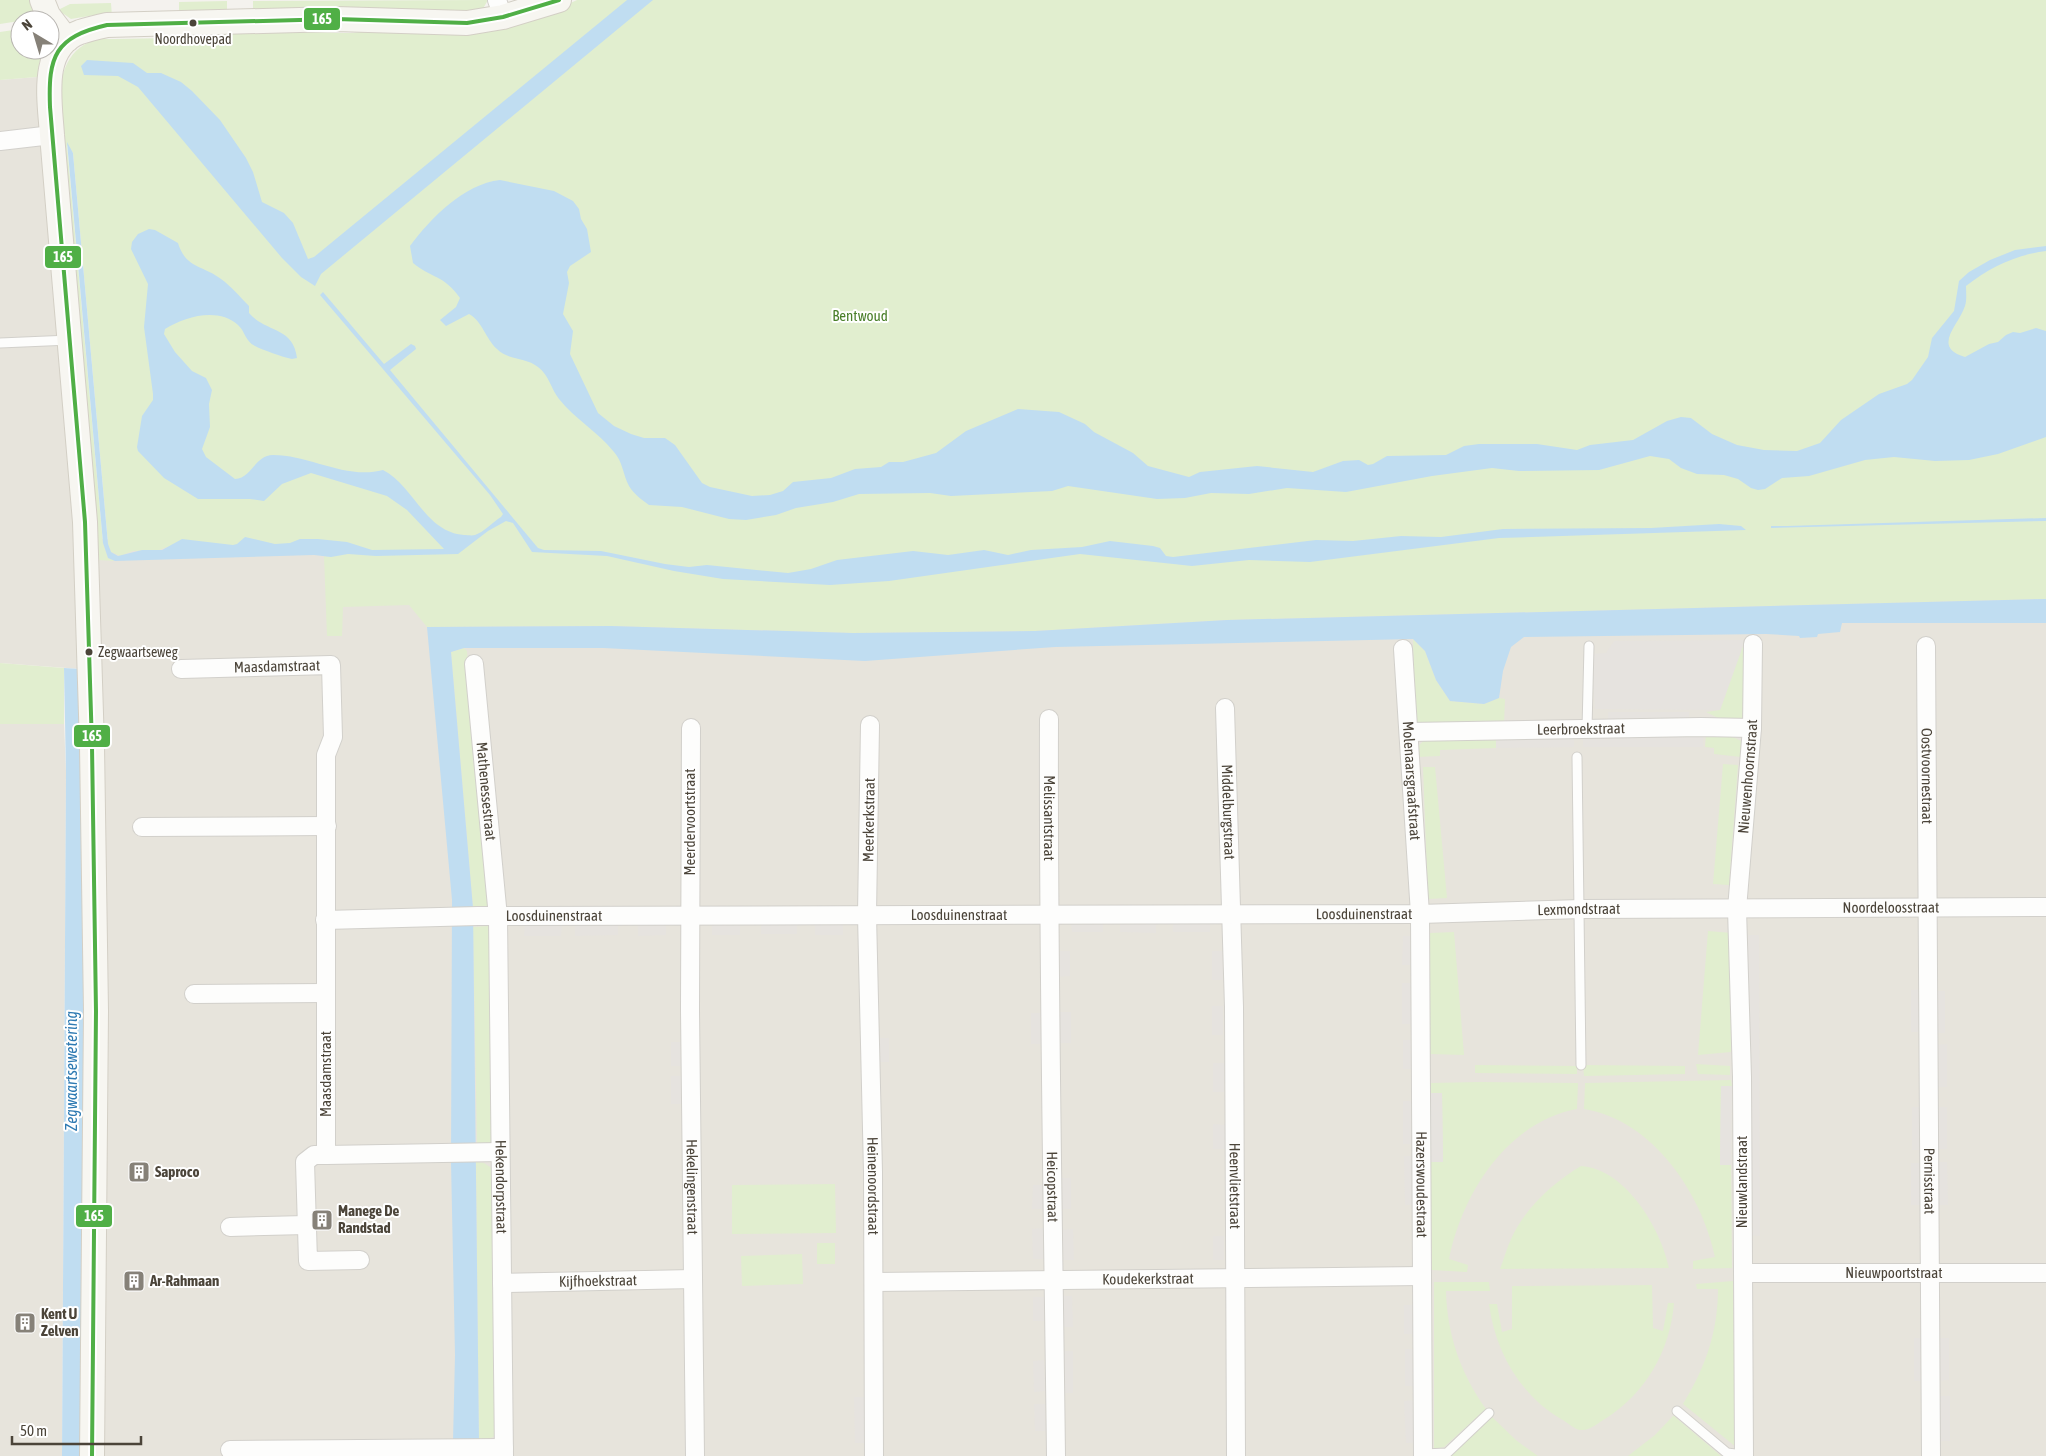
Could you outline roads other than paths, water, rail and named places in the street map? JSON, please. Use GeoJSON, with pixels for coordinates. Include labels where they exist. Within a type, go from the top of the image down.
{"type":"FeatureCollection","features":[{"type":"Feature","properties":{"kind":"main road"},"geometry":{"type":"LineString","coordinates":[[42,0],[48,15],[67,40]]}},
{"type":"Feature","properties":{"kind":"main road"},"geometry":{"type":"LineString","coordinates":[[92,1456],[96,1011],[94,787],[85,522],[48,83],[57,53],[67,40],[79,32],[106,25],[336,19],[467,23],[500,9],[559,0]]}},
{"type":"Feature","properties":{"kind":"street"},"geometry":{"type":"LineString","coordinates":[[0,141],[52,135]]}},
{"type":"Feature","properties":{"kind":"street","name":"Nieuwenhoornstraat"},"geometry":{"type":"LineString","coordinates":[[1738,909],[1752,728],[1753,644]]}},
{"type":"Feature","properties":{"kind":"street","name":"Oostvoornestraat"},"geometry":{"type":"LineString","coordinates":[[1926,646],[1927,906]]}},
{"type":"Feature","properties":{"kind":"street","name":"Molenaarsgraafstraat"},"geometry":{"type":"LineString","coordinates":[[1403,649],[1420,914]]}},
{"type":"Feature","properties":{"kind":"street","name":"Mathenessestraat"},"geometry":{"type":"LineString","coordinates":[[474,664],[498,917]]}},
{"type":"Feature","properties":{"kind":"street","name":"Maasdamstraat"},"geometry":{"type":"LineString","coordinates":[[181,669],[331,665],[333,737],[326,755],[326,1155]]}},
{"type":"Feature","properties":{"kind":"street","name":"Middelburgstraat"},"geometry":{"type":"LineString","coordinates":[[1225,708],[1231,914]]}},
{"type":"Feature","properties":{"kind":"street","name":"Melissantstraat"},"geometry":{"type":"LineString","coordinates":[[1048,916],[1049,719]]}},
{"type":"Feature","properties":{"kind":"street","name":"Meerkerkstraat"},"geometry":{"type":"LineString","coordinates":[[867,915],[870,725]]}},
{"type":"Feature","properties":{"kind":"street","name":"Meerdervoortstraat"},"geometry":{"type":"LineString","coordinates":[[689,917],[690,728]]}},
{"type":"Feature","properties":{"kind":"street","name":"Leerbroekstraat"},"geometry":{"type":"LineString","coordinates":[[1409,732],[1752,728]]}},
{"type":"Feature","properties":{"kind":"street"},"geometry":{"type":"LineString","coordinates":[[142,827],[327,826]]}},
{"type":"Feature","properties":{"kind":"street","name":"Noordeloosstraat"},"geometry":{"type":"LineString","coordinates":[[1738,909],[1927,906],[2046,907]]}},
{"type":"Feature","properties":{"kind":"street","name":"Pernisstraat"},"geometry":{"type":"LineString","coordinates":[[1927,906],[1931,1456]]}},
{"type":"Feature","properties":{"kind":"street","name":"Lexmondstraat"},"geometry":{"type":"LineString","coordinates":[[1420,914],[1581,909],[1738,909]]}},
{"type":"Feature","properties":{"kind":"street","name":"Nieuwlandstraat"},"geometry":{"type":"LineString","coordinates":[[1738,909],[1742,1077],[1744,1456]]}},
{"type":"Feature","properties":{"kind":"street","name":"Heenvlietstraat"},"geometry":{"type":"LineString","coordinates":[[1231,914],[1234,1007],[1236,1456]]}},
{"type":"Feature","properties":{"kind":"street","name":"Loosduinenstraat"},"geometry":{"type":"LineString","coordinates":[[498,917],[1420,914]]}},
{"type":"Feature","properties":{"kind":"street","name":"Hazerswoudestraat"},"geometry":{"type":"LineString","coordinates":[[1420,914],[1423,1455]]}},
{"type":"Feature","properties":{"kind":"street","name":"Heinenoordstraat"},"geometry":{"type":"LineString","coordinates":[[867,915],[874,1282],[874,1456]]}},
{"type":"Feature","properties":{"kind":"street","name":"Heicopstraat"},"geometry":{"type":"LineString","coordinates":[[1048,916],[1056,1456]]}},
{"type":"Feature","properties":{"kind":"street"},"geometry":{"type":"LineString","coordinates":[[325,920],[498,917]]}},
{"type":"Feature","properties":{"kind":"street","name":"Hekendorpstraat"},"geometry":{"type":"LineString","coordinates":[[498,917],[492,1153],[502,1283],[498,1450]]}},
{"type":"Feature","properties":{"kind":"street","name":"Hekelingenstraat"},"geometry":{"type":"LineString","coordinates":[[689,917],[695,1456]]}},
{"type":"Feature","properties":{"kind":"street"},"geometry":{"type":"LineString","coordinates":[[194,994],[326,993]]}},
{"type":"Feature","properties":{"kind":"street"},"geometry":{"type":"LineString","coordinates":[[360,1260],[308,1261],[305,1162],[314,1156],[326,1155],[492,1153]]}},
{"type":"Feature","properties":{"kind":"street"},"geometry":{"type":"LineString","coordinates":[[230,1227],[306,1225]]}},
{"type":"Feature","properties":{"kind":"street","name":"Nieuwpoortstraat"},"geometry":{"type":"LineString","coordinates":[[1743,1273],[2046,1273]]}},
{"type":"Feature","properties":{"kind":"street","name":"Koudekerkstraat"},"geometry":{"type":"LineString","coordinates":[[874,1282],[1422,1276]]}},
{"type":"Feature","properties":{"kind":"street","name":"Kijfhoekstraat"},"geometry":{"type":"LineString","coordinates":[[502,1283],[694,1279]]}},
{"type":"Feature","properties":{"kind":"street"},"geometry":{"type":"LineString","coordinates":[[230,1450],[365,1452],[447,1448],[498,1450]]}},
{"type":"Feature","properties":{"kind":"lane"},"geometry":{"type":"LineString","coordinates":[[0,343],[70,340]]}},
{"type":"Feature","properties":{"kind":"lane"},"geometry":{"type":"LineString","coordinates":[[1587,729],[1589,646]]}},
{"type":"Feature","properties":{"kind":"lane"},"geometry":{"type":"LineString","coordinates":[[1578,757],[1581,909],[1581,1064]]}},
{"type":"Feature","properties":{"kind":"lane"},"geometry":{"type":"LineString","coordinates":[[1677,1411],[1727,1453],[1744,1456]]}},
{"type":"Feature","properties":{"kind":"lane"},"geometry":{"type":"LineString","coordinates":[[1423,1455],[1447,1453],[1490,1413]]}},
{"type":"Feature","properties":{"kind":"water"},"geometry":{"type":"Polygon","coordinates":[[[627,0],[653,0],[321,274],[315,286],[301,277],[282,258],[138,87],[118,76],[84,75],[81,66],[87,60],[133,63],[147,73],[161,73],[181,82],[192,91],[220,120],[246,158],[253,172],[262,202],[284,213],[293,223],[308,259],[314,257],[627,0]]]}},
{"type":"Feature","properties":{"kind":"water"},"geometry":{"type":"Polygon","coordinates":[[[67,142],[73,153],[108,544],[111,552],[118,556],[142,550],[162,550],[182,539],[233,545],[245,537],[275,544],[290,543],[300,539],[318,539],[347,542],[372,550],[444,549],[407,510],[387,496],[311,473],[282,484],[264,501],[250,499],[198,499],[164,478],[138,451],[142,416],[153,400],[153,394],[144,327],[148,284],[131,249],[132,242],[138,234],[149,229],[155,230],[178,243],[181,251],[190,262],[214,274],[232,288],[249,306],[249,313],[290,340],[297,358],[292,359],[258,348],[249,341],[238,325],[230,319],[221,316],[202,315],[192,317],[165,329],[164,334],[175,352],[192,371],[206,378],[212,390],[209,404],[210,427],[202,449],[206,457],[235,479],[246,475],[262,459],[273,455],[287,456],[355,472],[383,470],[403,486],[439,526],[451,532],[464,535],[478,534],[503,514],[490,495],[320,295],[323,292],[384,364],[411,344],[415,346],[416,349],[390,370],[538,548],[544,550],[601,551],[689,567],[707,565],[788,573],[811,569],[837,560],[913,551],[948,555],[984,550],[1008,555],[1031,550],[1082,547],[1110,541],[1153,546],[1160,548],[1166,556],[1173,557],[1316,540],[1353,541],[1401,536],[1441,537],[1503,529],[1651,528],[1719,524],[1741,526],[1746,530],[1499,538],[1310,562],[1249,560],[1192,566],[1080,554],[889,581],[830,585],[723,579],[674,571],[607,556],[532,552],[513,523],[506,521],[488,531],[458,554],[376,556],[348,554],[331,557],[314,555],[115,561],[108,558],[103,543],[67,142]]]}},
{"type":"Feature","properties":{"kind":"water"},"geometry":{"type":"Polygon","coordinates":[[[500,180],[554,191],[573,201],[579,209],[581,219],[587,229],[591,252],[570,266],[567,272],[569,283],[563,314],[573,331],[570,354],[598,413],[614,426],[631,434],[644,438],[665,438],[675,445],[702,483],[710,487],[752,496],[770,495],[783,491],[793,482],[831,478],[855,469],[881,467],[889,462],[903,462],[936,453],[966,431],[1018,409],[1059,412],[1085,424],[1094,432],[1133,453],[1148,466],[1189,477],[1200,472],[1257,466],[1313,472],[1343,461],[1359,460],[1368,465],[1387,456],[1446,455],[1464,446],[1479,444],[1537,444],[1577,450],[1590,445],[1633,440],[1667,421],[1681,417],[1691,418],[1712,434],[1737,445],[1764,450],[1797,451],[1820,443],[1841,420],[1879,394],[1907,384],[1912,380],[1928,357],[1932,338],[1954,311],[1959,281],[1969,272],[1990,260],[2015,250],[2046,246],[2046,251],[2024,255],[2004,263],[1984,273],[1966,286],[1965,306],[1948,341],[1955,353],[1965,357],[1989,344],[1998,342],[2013,332],[2020,333],[2036,328],[2046,331],[2046,437],[1998,454],[1969,460],[1935,461],[1894,457],[1865,460],[1809,476],[1782,478],[1765,489],[1758,490],[1751,488],[1738,479],[1724,475],[1697,474],[1681,468],[1669,459],[1650,456],[1599,470],[1519,471],[1492,468],[1432,476],[1346,492],[1287,488],[1249,494],[1211,493],[1185,498],[1157,499],[1068,486],[1052,491],[951,496],[930,493],[859,494],[833,502],[796,508],[776,515],[746,520],[729,519],[682,507],[649,505],[629,486],[614,452],[565,406],[556,395],[542,370],[533,364],[502,353],[493,345],[478,321],[469,314],[446,326],[440,320],[456,307],[460,298],[443,281],[413,263],[410,246],[438,214],[461,195],[487,183],[500,180]]]}},
{"type":"Feature","properties":{"kind":"water"},"geometry":{"type":"Polygon","coordinates":[[[2046,518],[2046,521],[1771,528],[1771,526],[2046,518]]]}},
{"type":"Feature","properties":{"kind":"water"},"geometry":{"type":"Polygon","coordinates":[[[2046,599],[2046,623],[1842,623],[1840,632],[1818,634],[1817,637],[1800,638],[1799,636],[1766,634],[1524,637],[1511,647],[1503,671],[1499,698],[1484,704],[1450,701],[1436,680],[1425,651],[1413,639],[1055,647],[865,661],[603,648],[464,648],[451,652],[473,908],[479,1443],[453,1441],[455,1355],[451,1162],[452,900],[427,627],[611,626],[853,633],[1035,631],[1227,620],[2046,599]]]}},
{"type":"Feature","properties":{"kind":"water","name":"Zegwaartsewetering"},"geometry":{"type":"Polygon","coordinates":[[[64,668],[81,669],[86,768],[84,1456],[62,1456],[66,772],[64,668]]]}},
{"type":"Feature","properties":{"kind":"place","name":"Noordhovepad"},"geometry":{"type":"Point","coordinates":[193,23]}},
{"type":"Feature","properties":{"kind":"place","name":"Zegwaartseweg"},"geometry":{"type":"Point","coordinates":[89,652]}},
{"type":"Feature","properties":{"kind":"place","name":"Saproco"},"geometry":{"type":"Point","coordinates":[139,1172]}},
{"type":"Feature","properties":{"kind":"place","name":"Manege De Randstad"},"geometry":{"type":"Point","coordinates":[322,1220]}},
{"type":"Feature","properties":{"kind":"place","name":"Ar-Rahmaan"},"geometry":{"type":"Point","coordinates":[134,1281]}},
{"type":"Feature","properties":{"kind":"place","name":"Kent U Zelven"},"geometry":{"type":"Point","coordinates":[25,1323]}},
{"type":"Feature","properties":{"kind":"park label","name":"Bentwoud"},"geometry":{"type":"Point","coordinates":[860,316]}}]}
